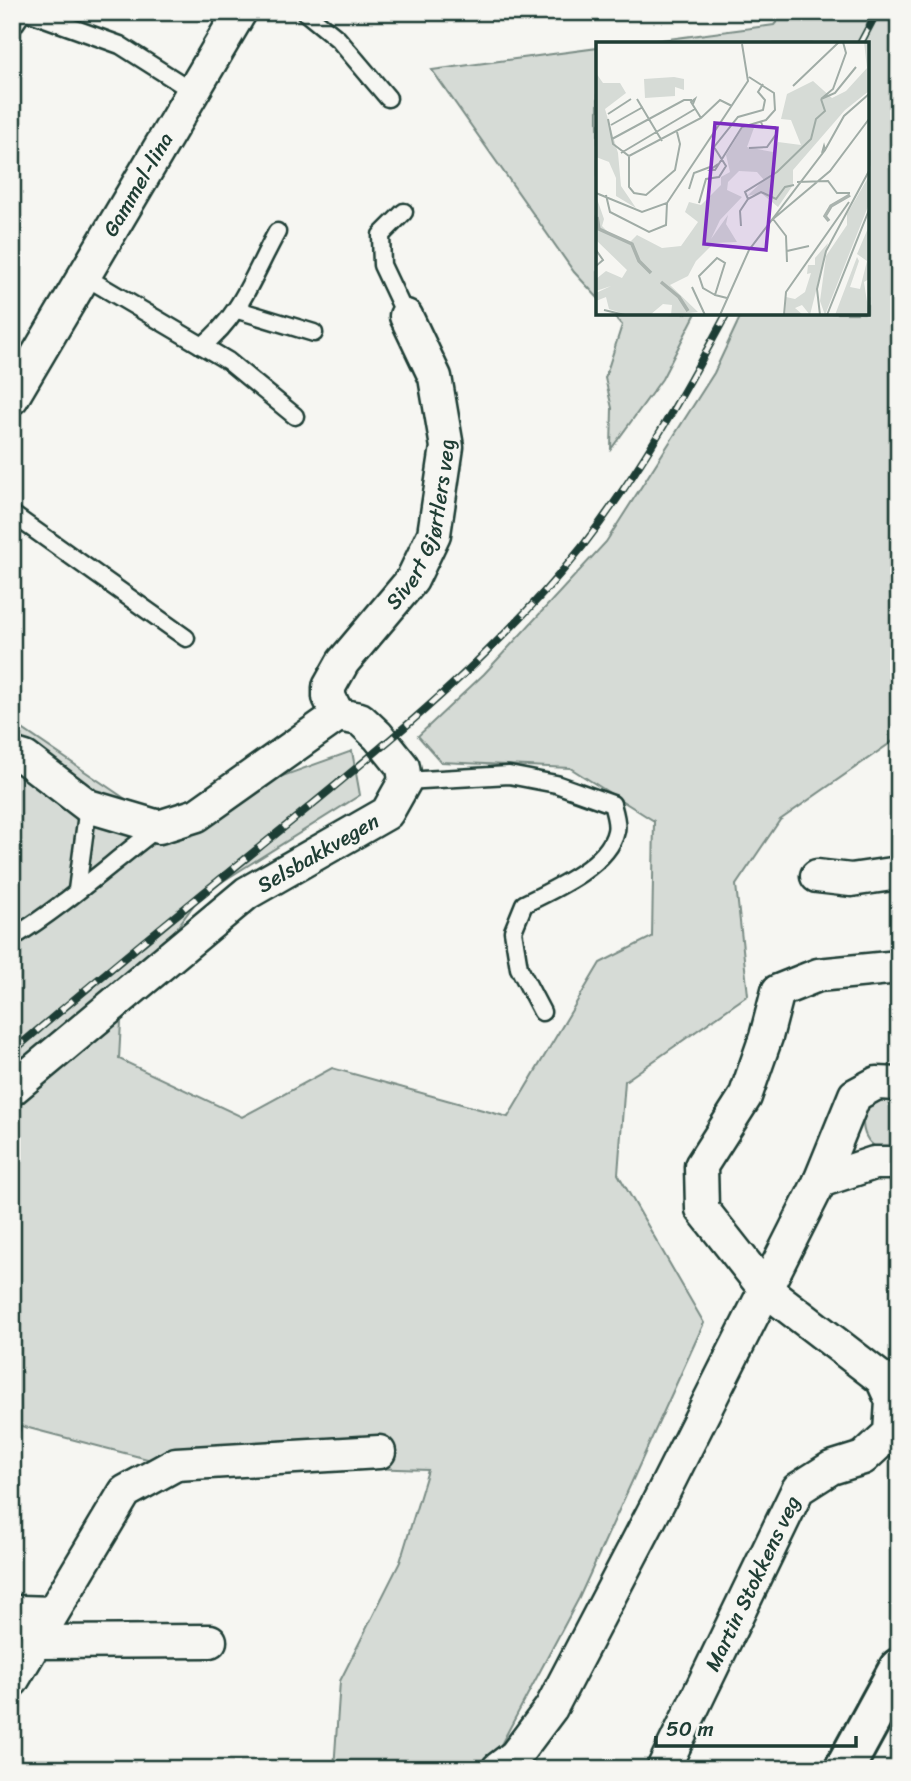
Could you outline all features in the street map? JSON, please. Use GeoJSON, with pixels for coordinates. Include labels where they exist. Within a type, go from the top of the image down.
{"type":"FeatureCollection","features":[{"type":"Feature","properties":{"kind":"street","name":"Gammel-lina"},"geometry":{"type":"LineString","coordinates":[[12,398],[240,12]]}},
{"type":"Feature","properties":{"kind":"street","name":"Sivert Gjørtlers veg"},"geometry":{"type":"LineString","coordinates":[[338,715],[329,698],[329,687],[344,662],[412,580],[434,534],[447,447],[435,377],[406,316]]}},
{"type":"Feature","properties":{"kind":"street"},"geometry":{"type":"LineString","coordinates":[[12,754],[25,758],[88,806],[159,827],[197,815],[338,715],[360,719],[378,736],[403,767],[405,781]]}},
{"type":"Feature","properties":{"kind":"street","name":"Selsbakkvegen"},"geometry":{"type":"LineString","coordinates":[[12,1088],[247,893],[387,813],[405,781]]}},
{"type":"Feature","properties":{"kind":"street"},"geometry":{"type":"LineString","coordinates":[[817,876],[851,880],[899,873]]}},
{"type":"Feature","properties":{"kind":"street","name":"Martin Stokkens veg"},"geometry":{"type":"LineString","coordinates":[[663,1769],[798,1489],[831,1468],[863,1458],[890,1433],[892,1401],[882,1378],[765,1289],[702,1209],[701,1166],[745,1097],[766,1037],[778,991],[818,975],[899,967]]}},
{"type":"Feature","properties":{"kind":"street"},"geometry":{"type":"LineString","coordinates":[[498,1769],[515,1756],[551,1708],[657,1505],[820,1181],[855,1095],[877,1083],[899,1084]]}},
{"type":"Feature","properties":{"kind":"street"},"geometry":{"type":"LineString","coordinates":[[820,1181],[874,1163],[899,1163]]}},
{"type":"Feature","properties":{"kind":"street"},"geometry":{"type":"LineString","coordinates":[[12,1681],[125,1492],[176,1464],[379,1452]]}},
{"type":"Feature","properties":{"kind":"street"},"geometry":{"type":"LineString","coordinates":[[12,1620],[20,1612],[52,1613]]}},
{"type":"Feature","properties":{"kind":"street"},"geometry":{"type":"LineString","coordinates":[[35,1643],[210,1641]]}},
{"type":"Feature","properties":{"kind":"street"},"geometry":{"type":"LineString","coordinates":[[844,1769],[899,1668]]}},
{"type":"Feature","properties":{"kind":"lane"},"geometry":{"type":"LineString","coordinates":[[12,28],[23,12]]}},
{"type":"Feature","properties":{"kind":"lane"},"geometry":{"type":"LineString","coordinates":[[28,12],[120,45],[194,92]]}},
{"type":"Feature","properties":{"kind":"lane"},"geometry":{"type":"LineString","coordinates":[[304,12],[338,39],[388,98]]}},
{"type":"Feature","properties":{"kind":"lane"},"geometry":{"type":"LineString","coordinates":[[404,212],[381,234],[382,265],[406,316]]}},
{"type":"Feature","properties":{"kind":"lane"},"geometry":{"type":"LineString","coordinates":[[202,346],[220,332],[237,310],[277,232]]}},
{"type":"Feature","properties":{"kind":"lane"},"geometry":{"type":"LineString","coordinates":[[84,276],[228,362],[295,416]]}},
{"type":"Feature","properties":{"kind":"lane"},"geometry":{"type":"LineString","coordinates":[[237,310],[314,333]]}},
{"type":"Feature","properties":{"kind":"lane"},"geometry":{"type":"LineString","coordinates":[[12,514],[186,638]]}},
{"type":"Feature","properties":{"kind":"lane"},"geometry":{"type":"LineString","coordinates":[[405,781],[509,775],[556,784],[612,804],[617,829],[608,850],[568,883],[524,904],[513,931],[519,968],[542,1013]]}},
{"type":"Feature","properties":{"kind":"lane"},"geometry":{"type":"LineString","coordinates":[[77,890],[88,806]]}},
{"type":"Feature","properties":{"kind":"lane"},"geometry":{"type":"LineString","coordinates":[[12,938],[46,917],[159,827]]}},
{"type":"Feature","properties":{"kind":"shaded area"},"geometry":{"type":"Polygon","coordinates":[[[785,12],[899,12],[899,732],[896,739],[780,820],[736,885],[748,995],[625,1081],[618,1174],[704,1323],[579,1598],[496,1754],[464,1769],[334,1769],[340,1681],[400,1562],[428,1470],[155,1461],[21,1426],[12,1456],[12,722],[158,821],[352,751],[360,795],[201,895],[122,1003],[119,1059],[242,1117],[332,1068],[508,1117],[600,963],[652,937],[654,821],[570,768],[441,762],[418,736],[484,674],[606,542],[714,373],[741,315],[869,315],[869,42],[646,42],[774,25],[785,12]]]}},
{"type":"Feature","properties":{"kind":"shaded area"},"geometry":{"type":"Polygon","coordinates":[[[596,48],[596,296],[574,272],[432,70],[596,48]]]}},
{"type":"Feature","properties":{"kind":"shaded area"},"geometry":{"type":"Polygon","coordinates":[[[613,315],[695,315],[662,379],[611,449],[612,408],[605,378],[622,325],[613,315]]]}},
{"type":"Feature","properties":{"kind":"shaded area"},"geometry":{"type":"Polygon","coordinates":[[[899,1095],[899,1149],[881,1149],[868,1140],[863,1117],[870,1103],[876,1098],[899,1095]]]}},
{"type":"Feature","properties":{"kind":"railway"},"geometry":{"type":"LineString","coordinates":[[861,42],[877,12]]}},
{"type":"Feature","properties":{"kind":"railway"},"geometry":{"type":"LineString","coordinates":[[12,1052],[118,962],[374,754],[448,689],[518,621],[582,547],[623,491],[677,404],[726,315]]}}]}
